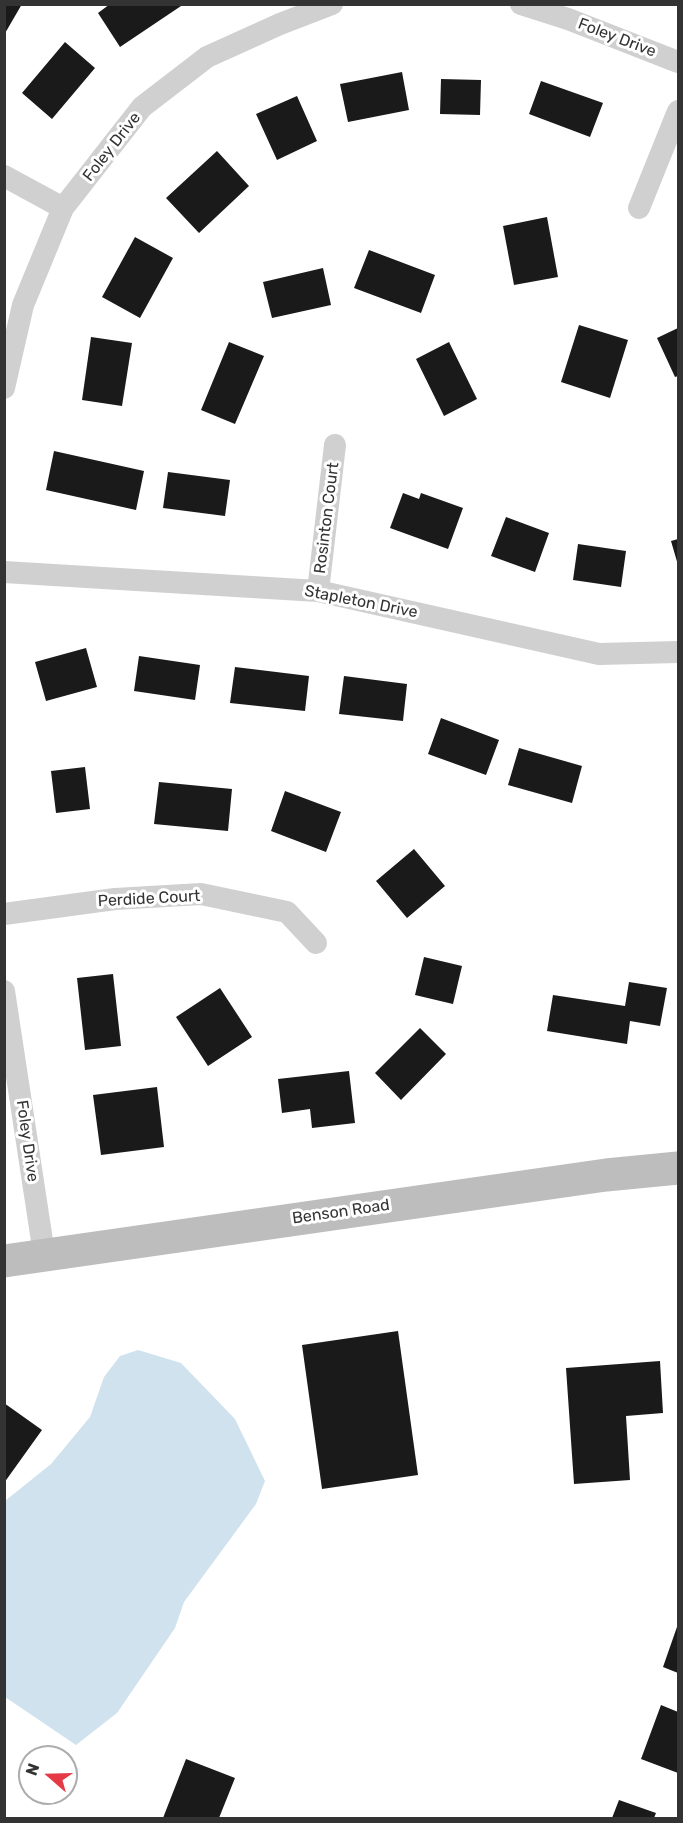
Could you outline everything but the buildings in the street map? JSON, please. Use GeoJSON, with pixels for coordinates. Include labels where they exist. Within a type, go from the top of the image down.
{"type":"FeatureCollection","features":[{"type":"Feature","properties":{"kind":"main road","name":"Benson Road"},"geometry":{"type":"LineString","coordinates":[[4,1261],[606,1175],[678,1168]]}},
{"type":"Feature","properties":{"kind":"street","name":"Foley Drive"},"geometry":{"type":"LineString","coordinates":[[4,388],[23,305],[63,208],[142,108],[207,57],[277,14],[332,4]]}},
{"type":"Feature","properties":{"kind":"street","name":"Foley Drive"},"geometry":{"type":"LineString","coordinates":[[521,4],[568,19],[678,62]]}},
{"type":"Feature","properties":{"kind":"street"},"geometry":{"type":"LineString","coordinates":[[639,208],[678,111]]}},
{"type":"Feature","properties":{"kind":"street"},"geometry":{"type":"LineString","coordinates":[[4,176],[63,208]]}},
{"type":"Feature","properties":{"kind":"street","name":"Rosinton Court"},"geometry":{"type":"LineString","coordinates":[[318,591],[335,445]]}},
{"type":"Feature","properties":{"kind":"street","name":"Stapleton Drive"},"geometry":{"type":"LineString","coordinates":[[4,572],[318,591],[599,654],[678,652]]}},
{"type":"Feature","properties":{"kind":"street","name":"Perdide Court"},"geometry":{"type":"LineString","coordinates":[[4,914],[115,899],[201,894],[287,912],[316,943]]}},
{"type":"Feature","properties":{"kind":"street","name":"Foley Drive"},"geometry":{"type":"LineString","coordinates":[[4,992],[44,1254]]}},
{"type":"Feature","properties":{"kind":"water"},"geometry":{"type":"Polygon","coordinates":[[[138,1350],[181,1363],[235,1419],[265,1481],[256,1504],[184,1602],[175,1628],[117,1713],[76,1745],[5,1697],[5,1501],[51,1464],[90,1417],[104,1377],[120,1356],[138,1350]]]}}]}
